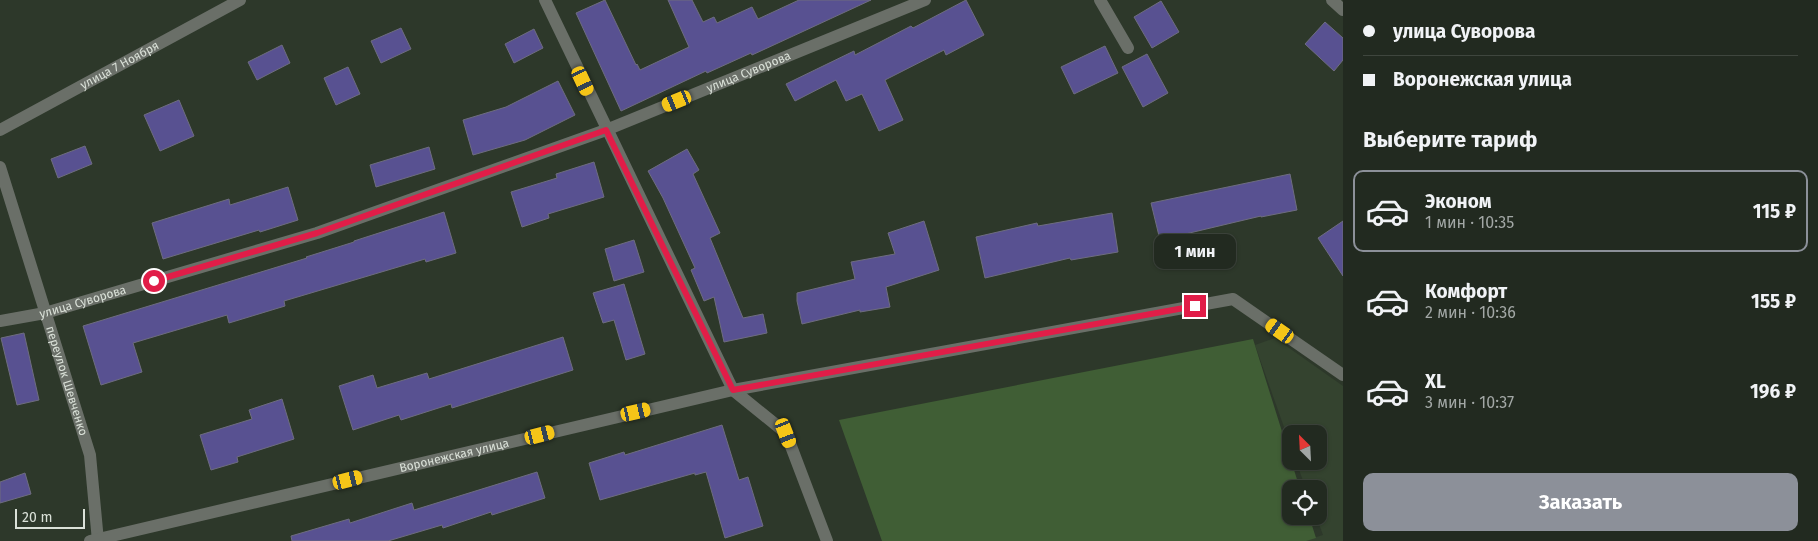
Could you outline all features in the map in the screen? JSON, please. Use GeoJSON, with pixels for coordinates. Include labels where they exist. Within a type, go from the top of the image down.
{"type":"FeatureCollection","features":[{"type":"Feature","properties":{"kind":"street","name":"улица 7 Ноября"},"geometry":{"type":"LineString","coordinates":[[0,130],[240,0]]}},
{"type":"Feature","properties":{"kind":"street"},"geometry":{"type":"LineString","coordinates":[[545,0],[606,130],[733,390],[786,433],[827,541]]}},
{"type":"Feature","properties":{"kind":"street","name":"улица Суворова"},"geometry":{"type":"LineString","coordinates":[[0,321],[45,313],[317,233],[606,130],[925,0]]}},
{"type":"Feature","properties":{"kind":"street"},"geometry":{"type":"LineString","coordinates":[[1100,0],[1128,48]]}},
{"type":"Feature","properties":{"kind":"street"},"geometry":{"type":"LineString","coordinates":[[1332,0],[1343,10]]}},
{"type":"Feature","properties":{"kind":"street","name":"переулок Шевченко"},"geometry":{"type":"LineString","coordinates":[[0,166],[90,456],[95,540]]}},
{"type":"Feature","properties":{"kind":"street","name":"Воронежская улица"},"geometry":{"type":"LineString","coordinates":[[95,540],[733,390],[1233,299],[1343,375]]}},
{"type":"Feature","properties":{"kind":"shaded area"},"geometry":{"type":"Polygon","coordinates":[[[1275,338],[1343,386],[1343,541],[1303,541],[1323,535],[1319,525],[1327,525],[1327,480],[1303,480],[1299,470],[1328,470],[1328,425],[1283,425],[1255,345],[1275,338]]]}},
{"type":"Feature","properties":{"kind":"green space"},"geometry":{"type":"Polygon","coordinates":[[[1253,339],[1282,432],[1282,470],[1294,470],[1297,480],[1282,480],[1282,525],[1312,525],[1316,538],[1306,541],[882,541],[839,420],[1253,339]]]}},
{"type":"Feature","properties":{"kind":"building"},"geometry":{"type":"Polygon","coordinates":[[[605,0],[640,70],[689,47],[668,0],[692,0],[703,22],[714,17],[717,23],[752,7],[758,19],[799,0],[871,0],[752,55],[751,53],[707,73],[706,71],[621,111],[576,13],[605,0]]]}},
{"type":"Feature","properties":{"kind":"building"},"geometry":{"type":"Polygon","coordinates":[[[966,0],[984,35],[946,55],[944,50],[885,80],[903,120],[879,131],[862,94],[846,101],[836,80],[795,101],[786,84],[854,51],[855,55],[911,26],[913,28],[966,0]]]}},
{"type":"Feature","properties":{"kind":"building"},"geometry":{"type":"Polygon","coordinates":[[[1161,1],[1179,32],[1152,48],[1134,17],[1161,1]]]}},
{"type":"Feature","properties":{"kind":"building"},"geometry":{"type":"Polygon","coordinates":[[[1325,22],[1343,38],[1343,60],[1334,71],[1305,44],[1325,22]]]}},
{"type":"Feature","properties":{"kind":"building"},"geometry":{"type":"Polygon","coordinates":[[[401,28],[411,49],[381,63],[371,41],[401,28]]]}},
{"type":"Feature","properties":{"kind":"building"},"geometry":{"type":"Polygon","coordinates":[[[534,29],[543,48],[514,63],[505,44],[534,29]]]}},
{"type":"Feature","properties":{"kind":"building"},"geometry":{"type":"Polygon","coordinates":[[[282,45],[290,63],[257,80],[248,62],[282,45]]]}},
{"type":"Feature","properties":{"kind":"building"},"geometry":{"type":"Polygon","coordinates":[[[1105,46],[1118,73],[1074,94],[1061,67],[1105,46]]]}},
{"type":"Feature","properties":{"kind":"building"},"geometry":{"type":"Polygon","coordinates":[[[1147,54],[1168,93],[1143,107],[1122,67],[1147,54]]]}},
{"type":"Feature","properties":{"kind":"building"},"geometry":{"type":"Polygon","coordinates":[[[348,67],[360,94],[336,105],[324,78],[348,67]]]}},
{"type":"Feature","properties":{"kind":"building"},"geometry":{"type":"Polygon","coordinates":[[[558,81],[575,115],[525,140],[473,155],[463,120],[506,107],[558,81]]]}},
{"type":"Feature","properties":{"kind":"building"},"geometry":{"type":"Polygon","coordinates":[[[179,100],[194,136],[160,151],[144,115],[179,100]]]}},
{"type":"Feature","properties":{"kind":"building"},"geometry":{"type":"Polygon","coordinates":[[[85,146],[92,164],[58,178],[51,159],[85,146]]]}},
{"type":"Feature","properties":{"kind":"building"},"geometry":{"type":"Polygon","coordinates":[[[429,147],[435,169],[376,187],[370,165],[429,147]]]}},
{"type":"Feature","properties":{"kind":"building"},"geometry":{"type":"Polygon","coordinates":[[[687,149],[699,170],[693,174],[720,233],[710,238],[743,318],[763,314],[767,333],[724,342],[714,297],[704,301],[691,270],[695,268],[663,198],[648,171],[687,149]]]}},
{"type":"Feature","properties":{"kind":"building"},"geometry":{"type":"Polygon","coordinates":[[[594,162],[604,197],[548,214],[549,218],[522,227],[511,192],[557,178],[556,174],[594,162]]]}},
{"type":"Feature","properties":{"kind":"building"},"geometry":{"type":"Polygon","coordinates":[[[1290,174],[1297,210],[1261,216],[1160,240],[1151,203],[1290,174]]]}},
{"type":"Feature","properties":{"kind":"building"},"geometry":{"type":"Polygon","coordinates":[[[288,187],[298,220],[163,259],[152,223],[229,199],[230,205],[288,187]]]}},
{"type":"Feature","properties":{"kind":"building"},"geometry":{"type":"Polygon","coordinates":[[[444,212],[456,253],[426,262],[425,259],[284,301],[285,306],[229,323],[227,315],[133,343],[142,372],[101,385],[83,326],[307,258],[444,212]]]}},
{"type":"Feature","properties":{"kind":"building"},"geometry":{"type":"Polygon","coordinates":[[[1112,213],[1118,252],[1071,260],[1070,258],[985,278],[976,237],[1037,223],[1038,226],[1112,213]]]}},
{"type":"Feature","properties":{"kind":"building"},"geometry":{"type":"Polygon","coordinates":[[[924,221],[939,270],[886,287],[890,307],[860,312],[860,310],[802,324],[797,293],[855,279],[851,262],[895,254],[888,233],[924,221]]]}},
{"type":"Feature","properties":{"kind":"building"},"geometry":{"type":"Polygon","coordinates":[[[1343,221],[1343,276],[1318,238],[1343,221]]]}},
{"type":"Feature","properties":{"kind":"building"},"geometry":{"type":"Polygon","coordinates":[[[634,240],[644,272],[614,281],[605,249],[634,240]]]}},
{"type":"Feature","properties":{"kind":"building"},"geometry":{"type":"Polygon","coordinates":[[[624,284],[645,354],[626,360],[614,320],[603,323],[593,293],[624,284]]]}},
{"type":"Feature","properties":{"kind":"building"},"geometry":{"type":"Polygon","coordinates":[[[24,333],[39,400],[17,405],[1,338],[24,333]]]}},
{"type":"Feature","properties":{"kind":"building"},"geometry":{"type":"Polygon","coordinates":[[[563,337],[573,370],[452,408],[451,404],[401,420],[399,415],[353,430],[339,386],[373,375],[377,388],[427,373],[429,379],[563,337]]]}},
{"type":"Feature","properties":{"kind":"building"},"geometry":{"type":"Polygon","coordinates":[[[282,399],[294,439],[237,457],[238,462],[211,470],[200,435],[252,419],[249,410],[282,399]]]}},
{"type":"Feature","properties":{"kind":"building"},"geometry":{"type":"Polygon","coordinates":[[[722,425],[739,480],[748,477],[763,526],[725,538],[706,472],[695,475],[695,473],[600,500],[589,463],[624,452],[625,455],[722,425]]]}},
{"type":"Feature","properties":{"kind":"building"},"geometry":{"type":"Polygon","coordinates":[[[537,472],[545,498],[492,515],[491,512],[443,528],[442,525],[388,541],[292,541],[291,536],[349,519],[350,523],[412,503],[414,510],[537,472]]]}},
{"type":"Feature","properties":{"kind":"building"},"geometry":{"type":"Polygon","coordinates":[[[25,473],[31,494],[0,503],[0,482],[25,473]]]}},
{"type":"Feature","properties":{"kind":"route"},"geometry":{"type":"LineString","coordinates":[[154,281],[317,233],[606,130],[733,390],[1195,306]]}}]}
